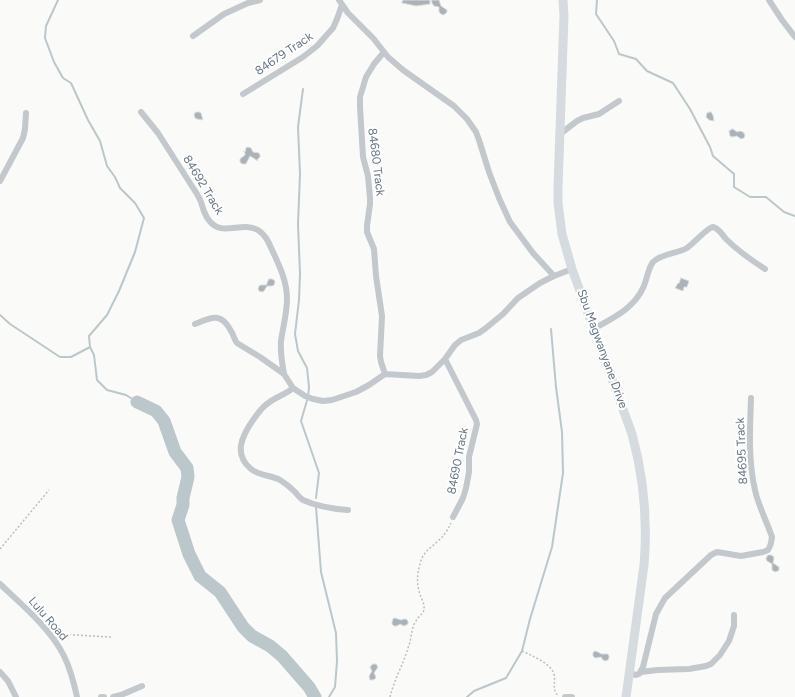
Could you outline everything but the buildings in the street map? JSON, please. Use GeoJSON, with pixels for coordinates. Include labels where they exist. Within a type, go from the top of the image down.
{"type":"FeatureCollection","features":[{"type":"Feature","properties":{"kind":"main road","name":"Sbu Magwanyane Drive"},"geometry":{"type":"LineString","coordinates":[[563,0],[564,16],[558,187],[558,204],[562,234],[572,269],[595,328],[632,434],[643,482],[646,520],[645,551],[626,697]]}},
{"type":"Feature","properties":{"kind":"street"},"geometry":{"type":"LineString","coordinates":[[193,36],[224,14],[248,3],[260,0]]}},
{"type":"Feature","properties":{"kind":"street"},"geometry":{"type":"LineString","coordinates":[[769,0],[795,36]]}},
{"type":"Feature","properties":{"kind":"street"},"geometry":{"type":"LineString","coordinates":[[340,2],[348,13],[388,57],[403,70],[454,106],[469,122],[476,132],[499,198],[513,228],[554,276]]}},
{"type":"Feature","properties":{"kind":"street","name":"84679 Track"},"geometry":{"type":"LineString","coordinates":[[242,94],[303,57],[317,46],[333,28],[338,19],[340,2]]}},
{"type":"Feature","properties":{"kind":"street","name":"84680 Track"},"geometry":{"type":"LineString","coordinates":[[384,52],[371,67],[366,77],[360,97],[360,107],[363,157],[368,176],[370,198],[367,232],[374,250],[382,316],[380,356],[385,374]]}},
{"type":"Feature","properties":{"kind":"street"},"geometry":{"type":"LineString","coordinates":[[560,134],[578,121],[599,114],[619,101]]}},
{"type":"Feature","properties":{"kind":"street"},"geometry":{"type":"LineString","coordinates":[[0,181],[23,138],[26,112]]}},
{"type":"Feature","properties":{"kind":"street","name":"84692 Track"},"geometry":{"type":"LineString","coordinates":[[141,112],[158,133],[201,200],[206,218],[216,227],[223,229],[242,226],[250,227],[256,229],[266,237],[281,268],[287,294],[286,314],[280,352],[284,374]]}},
{"type":"Feature","properties":{"kind":"street"},"geometry":{"type":"LineString","coordinates":[[595,328],[622,313],[638,297],[643,289],[654,261],[662,256],[686,248],[712,227],[718,230],[747,258],[765,269]]}},
{"type":"Feature","properties":{"kind":"street"},"geometry":{"type":"LineString","coordinates":[[195,324],[206,319],[218,318],[230,329],[237,343],[284,374],[293,388],[305,396],[313,399],[323,401],[332,400],[356,392],[385,374],[426,375],[432,372],[445,359],[455,345],[486,328],[503,314],[518,298],[540,283],[572,269]]}},
{"type":"Feature","properties":{"kind":"street","name":"84690 Track"},"geometry":{"type":"LineString","coordinates":[[445,359],[475,417],[477,424],[469,457],[469,472],[466,488],[454,517]]}},
{"type":"Feature","properties":{"kind":"street"},"geometry":{"type":"LineString","coordinates":[[293,388],[270,401],[258,413],[242,438],[240,446],[242,457],[252,470],[287,485],[302,499],[333,509],[348,510]]}},
{"type":"Feature","properties":{"kind":"street","name":"84695 Track"},"geometry":{"type":"LineString","coordinates":[[641,672],[648,651],[656,614],[665,598],[708,557],[715,553],[720,552],[741,556],[763,552],[768,550],[770,546],[772,537],[755,491],[751,463],[751,398]]}},
{"type":"Feature","properties":{"kind":"street","name":"Lulu Road"},"geometry":{"type":"LineString","coordinates":[[0,584],[49,633],[64,656],[77,697]]}},
{"type":"Feature","properties":{"kind":"street"},"geometry":{"type":"LineString","coordinates":[[629,673],[636,675],[641,672],[689,669],[711,664],[720,655],[729,640],[734,626],[734,615]]}},
{"type":"Feature","properties":{"kind":"street"},"geometry":{"type":"LineString","coordinates":[[0,672],[8,681],[16,697]]}},
{"type":"Feature","properties":{"kind":"street"},"geometry":{"type":"LineString","coordinates":[[112,697],[121,695],[142,686]]}},
{"type":"Feature","properties":{"kind":"street"},"geometry":{"type":"LineString","coordinates":[[564,697],[572,697]]}},
{"type":"Feature","properties":{"kind":"path"},"geometry":{"type":"LineString","coordinates":[[0,549],[49,490]]}},
{"type":"Feature","properties":{"kind":"path"},"geometry":{"type":"LineString","coordinates":[[390,697],[409,647],[413,627],[424,608],[417,582],[419,567],[423,556],[443,537],[454,517]]}},
{"type":"Feature","properties":{"kind":"path"},"geometry":{"type":"LineString","coordinates":[[49,633],[111,637]]}},
{"type":"Feature","properties":{"kind":"path"},"geometry":{"type":"LineString","coordinates":[[522,651],[545,664],[552,670],[554,674],[554,688],[559,697]]}},
{"type":"Feature","properties":{"kind":"waterway"},"geometry":{"type":"LineString","coordinates":[[58,0],[46,26],[45,38],[54,62],[63,78],[71,83],[88,120],[100,141],[107,166],[115,177],[120,188],[135,203],[144,218],[135,252],[119,291],[107,315],[89,336],[90,347],[94,355],[97,380],[107,390],[126,395],[137,402]]}},
{"type":"Feature","properties":{"kind":"waterway"},"geometry":{"type":"LineString","coordinates":[[597,0],[596,14],[614,41],[619,54],[636,59],[647,71],[673,83],[690,109],[710,147],[713,156],[734,174],[734,187],[750,197],[766,197],[784,212],[795,216]]}},
{"type":"Feature","properties":{"kind":"waterway"},"geometry":{"type":"LineString","coordinates":[[303,89],[298,127],[300,174],[298,224],[300,274],[295,334],[298,351],[307,368],[309,387],[308,397],[301,421],[319,473],[316,498]]}},
{"type":"Feature","properties":{"kind":"waterway"},"geometry":{"type":"LineString","coordinates":[[0,315],[10,324],[60,357],[71,357],[90,347]]}},
{"type":"Feature","properties":{"kind":"waterway"},"geometry":{"type":"LineString","coordinates":[[467,697],[474,691],[506,678],[522,651],[552,547],[563,473],[562,432],[551,329]]}},
{"type":"Feature","properties":{"kind":"waterway"},"geometry":{"type":"LineString","coordinates":[[137,402],[156,411],[164,421],[175,452],[187,468],[188,477],[183,498],[183,505],[178,520],[189,554],[200,576],[220,592],[243,627],[252,636],[270,646],[282,656],[309,687],[315,697]]}},
{"type":"Feature","properties":{"kind":"waterway"},"geometry":{"type":"LineString","coordinates":[[316,507],[321,572],[336,633],[337,661],[335,687],[329,697]]}}]}
